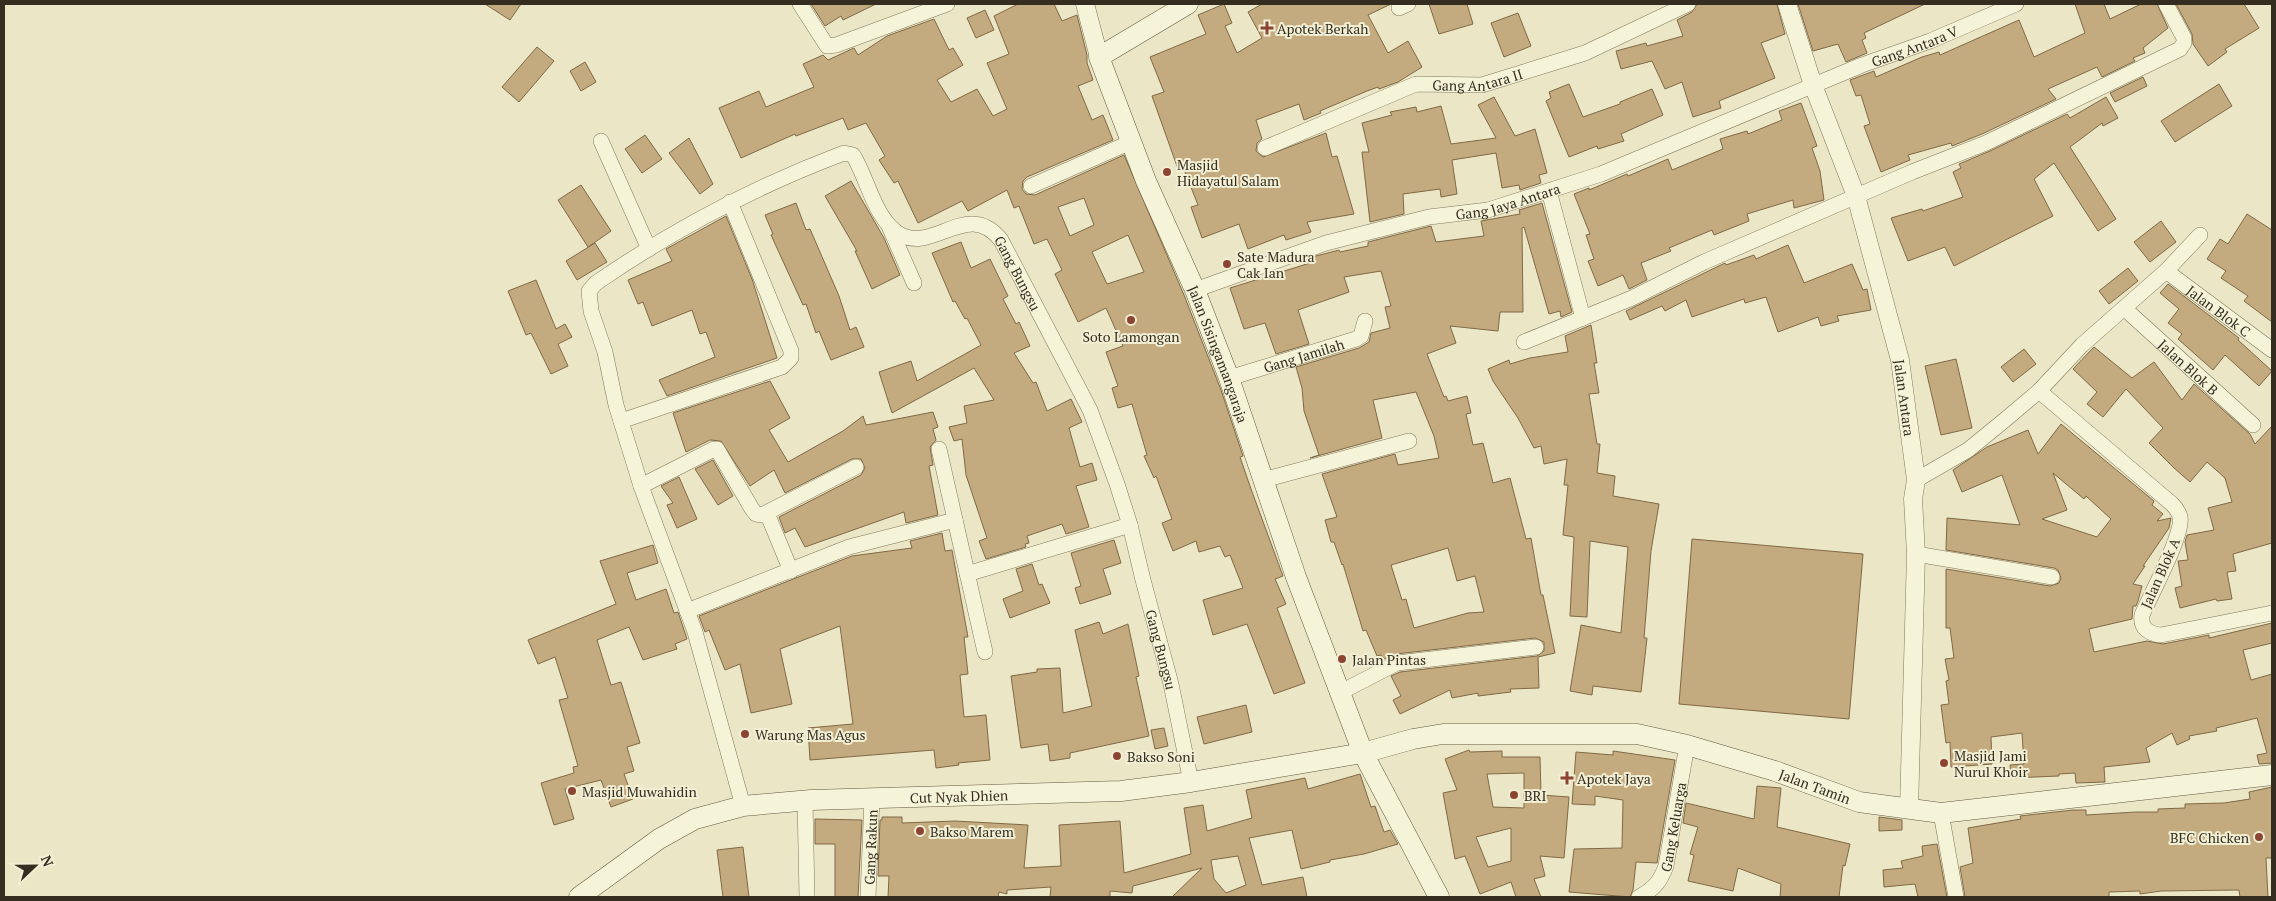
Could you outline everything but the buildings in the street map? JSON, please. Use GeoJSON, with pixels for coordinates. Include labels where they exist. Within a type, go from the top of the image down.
{"type":"FeatureCollection","features":[{"type":"Feature","properties":{"kind":"main road"},"geometry":{"type":"LineString","coordinates":[[1099,57],[1188,4]]}},
{"type":"Feature","properties":{"kind":"main road","name":"Jalan Sisingamangaraja"},"geometry":{"type":"LineString","coordinates":[[1099,57],[1146,181],[1195,290],[1229,378],[1296,577],[1363,753],[1439,897]]}},
{"type":"Feature","properties":{"kind":"main road","name":"Jalan Tamin"},"geometry":{"type":"LineString","coordinates":[[1363,753],[1413,739],[1442,734],[1504,733],[1545,735],[1628,733],[1688,745],[1775,771],[1859,802],[1941,813],[2272,775]]}},
{"type":"Feature","properties":{"kind":"main road","name":"Cut Nyak Dhien"},"geometry":{"type":"LineString","coordinates":[[578,897],[659,839],[695,819],[743,806],[805,800],[1111,791],[1191,782],[1363,753]]}},
{"type":"Feature","properties":{"kind":"street"},"geometry":{"type":"LineString","coordinates":[[800,4],[827,46],[836,45],[947,4]]}},
{"type":"Feature","properties":{"kind":"street"},"geometry":{"type":"LineString","coordinates":[[1084,4],[1099,57]]}},
{"type":"Feature","properties":{"kind":"street","name":"Gang Antara II"},"geometry":{"type":"LineString","coordinates":[[1265,148],[1416,84],[1482,85],[1584,52],[1688,4]]}},
{"type":"Feature","properties":{"kind":"street","name":"Jalan Antara"},"geometry":{"type":"LineString","coordinates":[[1787,4],[1813,85],[1856,196],[1900,360],[1916,480],[1913,499],[1916,554],[1909,809]]}},
{"type":"Feature","properties":{"kind":"street","name":"Gang Antara V"},"geometry":{"type":"LineString","coordinates":[[1813,85],[1930,41],[2016,4]]}},
{"type":"Feature","properties":{"kind":"street"},"geometry":{"type":"LineString","coordinates":[[1524,342],[1632,298],[1704,262],[1856,196],[1986,143],[2180,49],[2184,43],[2184,38],[2166,4]]}},
{"type":"Feature","properties":{"kind":"street","name":"Gang Jaya Antara"},"geometry":{"type":"LineString","coordinates":[[1195,290],[1326,243],[1429,217],[1488,210],[1601,174],[1813,85]]}},
{"type":"Feature","properties":{"kind":"street"},"geometry":{"type":"LineString","coordinates":[[601,141],[648,249]]}},
{"type":"Feature","properties":{"kind":"street"},"geometry":{"type":"LineString","coordinates":[[1031,186],[1131,142]]}},
{"type":"Feature","properties":{"kind":"street","name":"Gang Bungsu"},"geometry":{"type":"LineString","coordinates":[[621,421],[605,352],[591,310],[589,291],[600,280],[648,249],[730,202],[833,157],[849,153],[857,161],[879,209],[899,234],[910,238],[923,237],[975,222],[985,225],[998,235],[1090,410],[1130,525],[1171,684],[1191,782]]}},
{"type":"Feature","properties":{"kind":"street"},"geometry":{"type":"LineString","coordinates":[[1549,191],[1583,318]]}},
{"type":"Feature","properties":{"kind":"street"},"geometry":{"type":"LineString","coordinates":[[730,202],[791,351],[791,358],[782,367],[621,421],[641,486],[695,632],[743,806]]}},
{"type":"Feature","properties":{"kind":"street"},"geometry":{"type":"LineString","coordinates":[[887,220],[914,283]]}},
{"type":"Feature","properties":{"kind":"street"},"geometry":{"type":"LineString","coordinates":[[1916,480],[1968,450],[2039,390],[2082,346],[2166,271],[2200,235]]}},
{"type":"Feature","properties":{"kind":"street","name":"Jalan Blok C"},"geometry":{"type":"LineString","coordinates":[[2166,271],[2272,350]]}},
{"type":"Feature","properties":{"kind":"street","name":"Jalan Blok B"},"geometry":{"type":"LineString","coordinates":[[2124,309],[2253,424]]}},
{"type":"Feature","properties":{"kind":"street","name":"Gang Jamilah"},"geometry":{"type":"LineString","coordinates":[[1229,378],[1356,339],[1361,336],[1365,321]]}},
{"type":"Feature","properties":{"kind":"street","name":"Jalan Blok A"},"geometry":{"type":"LineString","coordinates":[[2039,390],[2172,504],[2180,515],[2180,525],[2173,547],[2142,614],[2143,626],[2148,631],[2152,634],[2161,635],[2272,614]]}},
{"type":"Feature","properties":{"kind":"street"},"geometry":{"type":"LineString","coordinates":[[1264,480],[1409,441]]}},
{"type":"Feature","properties":{"kind":"street"},"geometry":{"type":"LineString","coordinates":[[641,486],[714,449],[717,450],[756,514],[767,512],[856,467]]}},
{"type":"Feature","properties":{"kind":"street"},"geometry":{"type":"LineString","coordinates":[[939,449],[985,652]]}},
{"type":"Feature","properties":{"kind":"street"},"geometry":{"type":"LineString","coordinates":[[767,512],[791,571]]}},
{"type":"Feature","properties":{"kind":"street"},"geometry":{"type":"LineString","coordinates":[[687,610],[849,547],[954,520]]}},
{"type":"Feature","properties":{"kind":"street"},"geometry":{"type":"LineString","coordinates":[[967,574],[1130,525]]}},
{"type":"Feature","properties":{"kind":"street"},"geometry":{"type":"LineString","coordinates":[[1916,554],[2052,578]]}},
{"type":"Feature","properties":{"kind":"street"},"geometry":{"type":"LineString","coordinates":[[1339,693],[1397,663],[1536,647]]}},
{"type":"Feature","properties":{"kind":"street","name":"Gang Keluarga"},"geometry":{"type":"LineString","coordinates":[[1639,897],[1651,891],[1660,881],[1666,866],[1688,745]]}},
{"type":"Feature","properties":{"kind":"street","name":"Gang Rakun"},"geometry":{"type":"LineString","coordinates":[[868,897],[872,798]]}},
{"type":"Feature","properties":{"kind":"street"},"geometry":{"type":"LineString","coordinates":[[805,800],[807,897]]}},
{"type":"Feature","properties":{"kind":"street"},"geometry":{"type":"LineString","coordinates":[[1941,813],[1956,897]]}},
{"type":"Feature","properties":{"kind":"place","name":"Apotek Berkah"},"geometry":{"type":"Point","coordinates":[1267,28]}},
{"type":"Feature","properties":{"kind":"place","name":"Masjid Hidayatul Salam"},"geometry":{"type":"Point","coordinates":[1167,172]}},
{"type":"Feature","properties":{"kind":"place","name":"Sate Madura Cak Ian"},"geometry":{"type":"Point","coordinates":[1227,264]}},
{"type":"Feature","properties":{"kind":"place","name":"Soto Lamongan"},"geometry":{"type":"Point","coordinates":[1131,320]}},
{"type":"Feature","properties":{"kind":"place","name":"Jalan Pintas"},"geometry":{"type":"Point","coordinates":[1342,659]}},
{"type":"Feature","properties":{"kind":"place","name":"Warung Mas Agus"},"geometry":{"type":"Point","coordinates":[745,734]}},
{"type":"Feature","properties":{"kind":"place","name":"Bakso Soni"},"geometry":{"type":"Point","coordinates":[1117,756]}},
{"type":"Feature","properties":{"kind":"place","name":"Masjid Jami Nurul Khoir"},"geometry":{"type":"Point","coordinates":[1944,763]}},
{"type":"Feature","properties":{"kind":"place","name":"Apotek Jaya"},"geometry":{"type":"Point","coordinates":[1567,778]}},
{"type":"Feature","properties":{"kind":"place","name":"Masjid Muwahidin"},"geometry":{"type":"Point","coordinates":[572,791]}},
{"type":"Feature","properties":{"kind":"place","name":"BRI"},"geometry":{"type":"Point","coordinates":[1514,795]}},
{"type":"Feature","properties":{"kind":"place","name":"Bakso Marem"},"geometry":{"type":"Point","coordinates":[920,831]}},
{"type":"Feature","properties":{"kind":"place","name":"BFC Chicken"},"geometry":{"type":"Point","coordinates":[2259,837]}}]}
